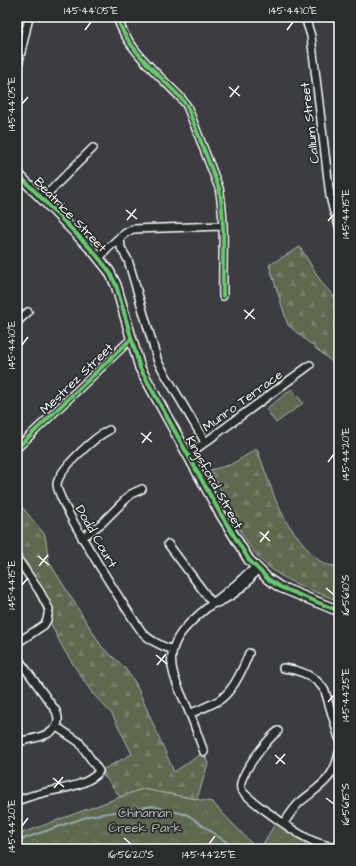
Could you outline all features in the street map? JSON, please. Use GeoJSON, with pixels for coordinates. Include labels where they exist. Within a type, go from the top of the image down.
{"type":"FeatureCollection","features":[{"type":"Feature","properties":{"kind":"street"},"geometry":{"type":"LineString","coordinates":[[117,17],[122,33],[130,45],[187,106],[219,188],[221,197],[222,226],[222,296]]}},
{"type":"Feature","properties":{"kind":"street","name":"Callum Street"},"geometry":{"type":"LineString","coordinates":[[305,17],[312,41],[330,196],[339,226]]}},
{"type":"Feature","properties":{"kind":"street"},"geometry":{"type":"LineString","coordinates":[[17,70],[28,18]]}},
{"type":"Feature","properties":{"kind":"street"},"geometry":{"type":"LineString","coordinates":[[42,199],[93,148]]}},
{"type":"Feature","properties":{"kind":"street","name":"Beatrice Street"},"geometry":{"type":"LineString","coordinates":[[17,173],[99,258],[109,271],[116,285],[132,339]]}},
{"type":"Feature","properties":{"kind":"street"},"geometry":{"type":"LineString","coordinates":[[99,258],[120,237],[133,229],[222,226]]}},
{"type":"Feature","properties":{"kind":"street","name":"Kingsford Street"},"geometry":{"type":"LineString","coordinates":[[120,237],[121,248],[128,260],[158,362],[205,442]]}},
{"type":"Feature","properties":{"kind":"street"},"geometry":{"type":"LineString","coordinates":[[17,322],[28,312]]}},
{"type":"Feature","properties":{"kind":"street","name":"Kingsford Street"},"geometry":{"type":"LineString","coordinates":[[132,339],[140,368],[241,549],[249,560],[268,578],[280,586],[339,611]]}},
{"type":"Feature","properties":{"kind":"street","name":"Mestrez Street"},"geometry":{"type":"LineString","coordinates":[[17,448],[132,339]]}},
{"type":"Feature","properties":{"kind":"street","name":"Munro Terrace"},"geometry":{"type":"LineString","coordinates":[[188,455],[310,365]]}},
{"type":"Feature","properties":{"kind":"street","name":"Dodd Court"},"geometry":{"type":"LineString","coordinates":[[109,430],[97,437],[66,467],[59,477],[57,489],[82,538],[142,632],[146,637],[159,645],[173,650]]}},
{"type":"Feature","properties":{"kind":"street"},"geometry":{"type":"LineString","coordinates":[[82,538],[102,523],[131,494],[142,489]]}},
{"type":"Feature","properties":{"kind":"street"},"geometry":{"type":"LineString","coordinates":[[168,544],[213,604]]}},
{"type":"Feature","properties":{"kind":"street"},"geometry":{"type":"LineString","coordinates":[[17,558],[40,592],[49,609],[47,620],[44,625],[17,643]]}},
{"type":"Feature","properties":{"kind":"street"},"geometry":{"type":"LineString","coordinates":[[204,752],[190,714],[173,675],[171,663],[173,650],[177,639],[184,628],[213,604],[225,599],[245,585],[252,578],[257,568]]}},
{"type":"Feature","properties":{"kind":"street"},"geometry":{"type":"LineString","coordinates":[[190,714],[216,702],[229,691],[249,653]]}},
{"type":"Feature","properties":{"kind":"street"},"geometry":{"type":"LineString","coordinates":[[17,657],[59,717],[57,727],[48,734],[17,742]]}},
{"type":"Feature","properties":{"kind":"street"},"geometry":{"type":"LineString","coordinates":[[284,668],[295,669],[312,676],[321,685],[325,691],[338,727],[339,738]]}},
{"type":"Feature","properties":{"kind":"street"},"geometry":{"type":"LineString","coordinates":[[17,801],[35,794],[65,788],[82,782],[97,774],[99,771],[79,742],[57,727]]}},
{"type":"Feature","properties":{"kind":"street"},"geometry":{"type":"LineString","coordinates":[[278,731],[244,773],[240,783],[240,788],[247,797],[301,835],[314,842],[339,848]]}},
{"type":"Feature","properties":{"kind":"street"},"geometry":{"type":"LineString","coordinates":[[284,823],[299,804],[328,779],[334,770],[339,754]]}},
{"type":"Feature","properties":{"kind":"green space"},"geometry":{"type":"Polygon","coordinates":[[[300,247],[322,283],[339,302],[339,378],[332,362],[288,325],[269,265],[300,247]]]}},
{"type":"Feature","properties":{"kind":"green space"},"geometry":{"type":"Polygon","coordinates":[[[292,389],[303,403],[276,423],[266,409],[292,389]]]}},
{"type":"Feature","properties":{"kind":"green space"},"geometry":{"type":"Polygon","coordinates":[[[257,449],[276,501],[287,523],[309,551],[323,564],[339,567],[339,601],[303,587],[278,574],[255,553],[239,528],[210,470],[230,465],[257,449]]]}},
{"type":"Feature","properties":{"kind":"green space"},"geometry":{"type":"Polygon","coordinates":[[[17,501],[45,535],[49,562],[102,647],[124,667],[135,682],[174,772],[204,752],[208,764],[197,799],[142,789],[120,797],[107,779],[98,772],[132,754],[112,714],[92,693],[64,650],[23,569],[17,549],[17,501]]]}},
{"type":"Feature","properties":{"kind":"green space","name":"Chinaman Creek Park"},"geometry":{"type":"Polygon","coordinates":[[[142,789],[212,802],[257,849],[17,849],[17,835],[142,789]]]}},
{"type":"Feature","properties":{"kind":"green space"},"geometry":{"type":"Polygon","coordinates":[[[278,819],[307,839],[303,849],[260,849],[278,819]]]}},
{"type":"Feature","properties":{"kind":"waterway"},"geometry":{"type":"LineString","coordinates":[[17,841],[89,816],[152,806],[188,815],[236,849]]}},
{"type":"Feature","properties":{"kind":"cycle path"},"geometry":{"type":"LineString","coordinates":[[117,17],[121,28],[135,50],[187,106],[219,188],[223,228],[223,296]]}},
{"type":"Feature","properties":{"kind":"cycle path"},"geometry":{"type":"LineString","coordinates":[[17,173],[93,251],[109,271],[116,285],[140,368],[220,513],[249,560],[268,579],[280,587],[339,611]]}},
{"type":"Feature","properties":{"kind":"cycle path"},"geometry":{"type":"LineString","coordinates":[[17,448],[131,339]]}}]}
